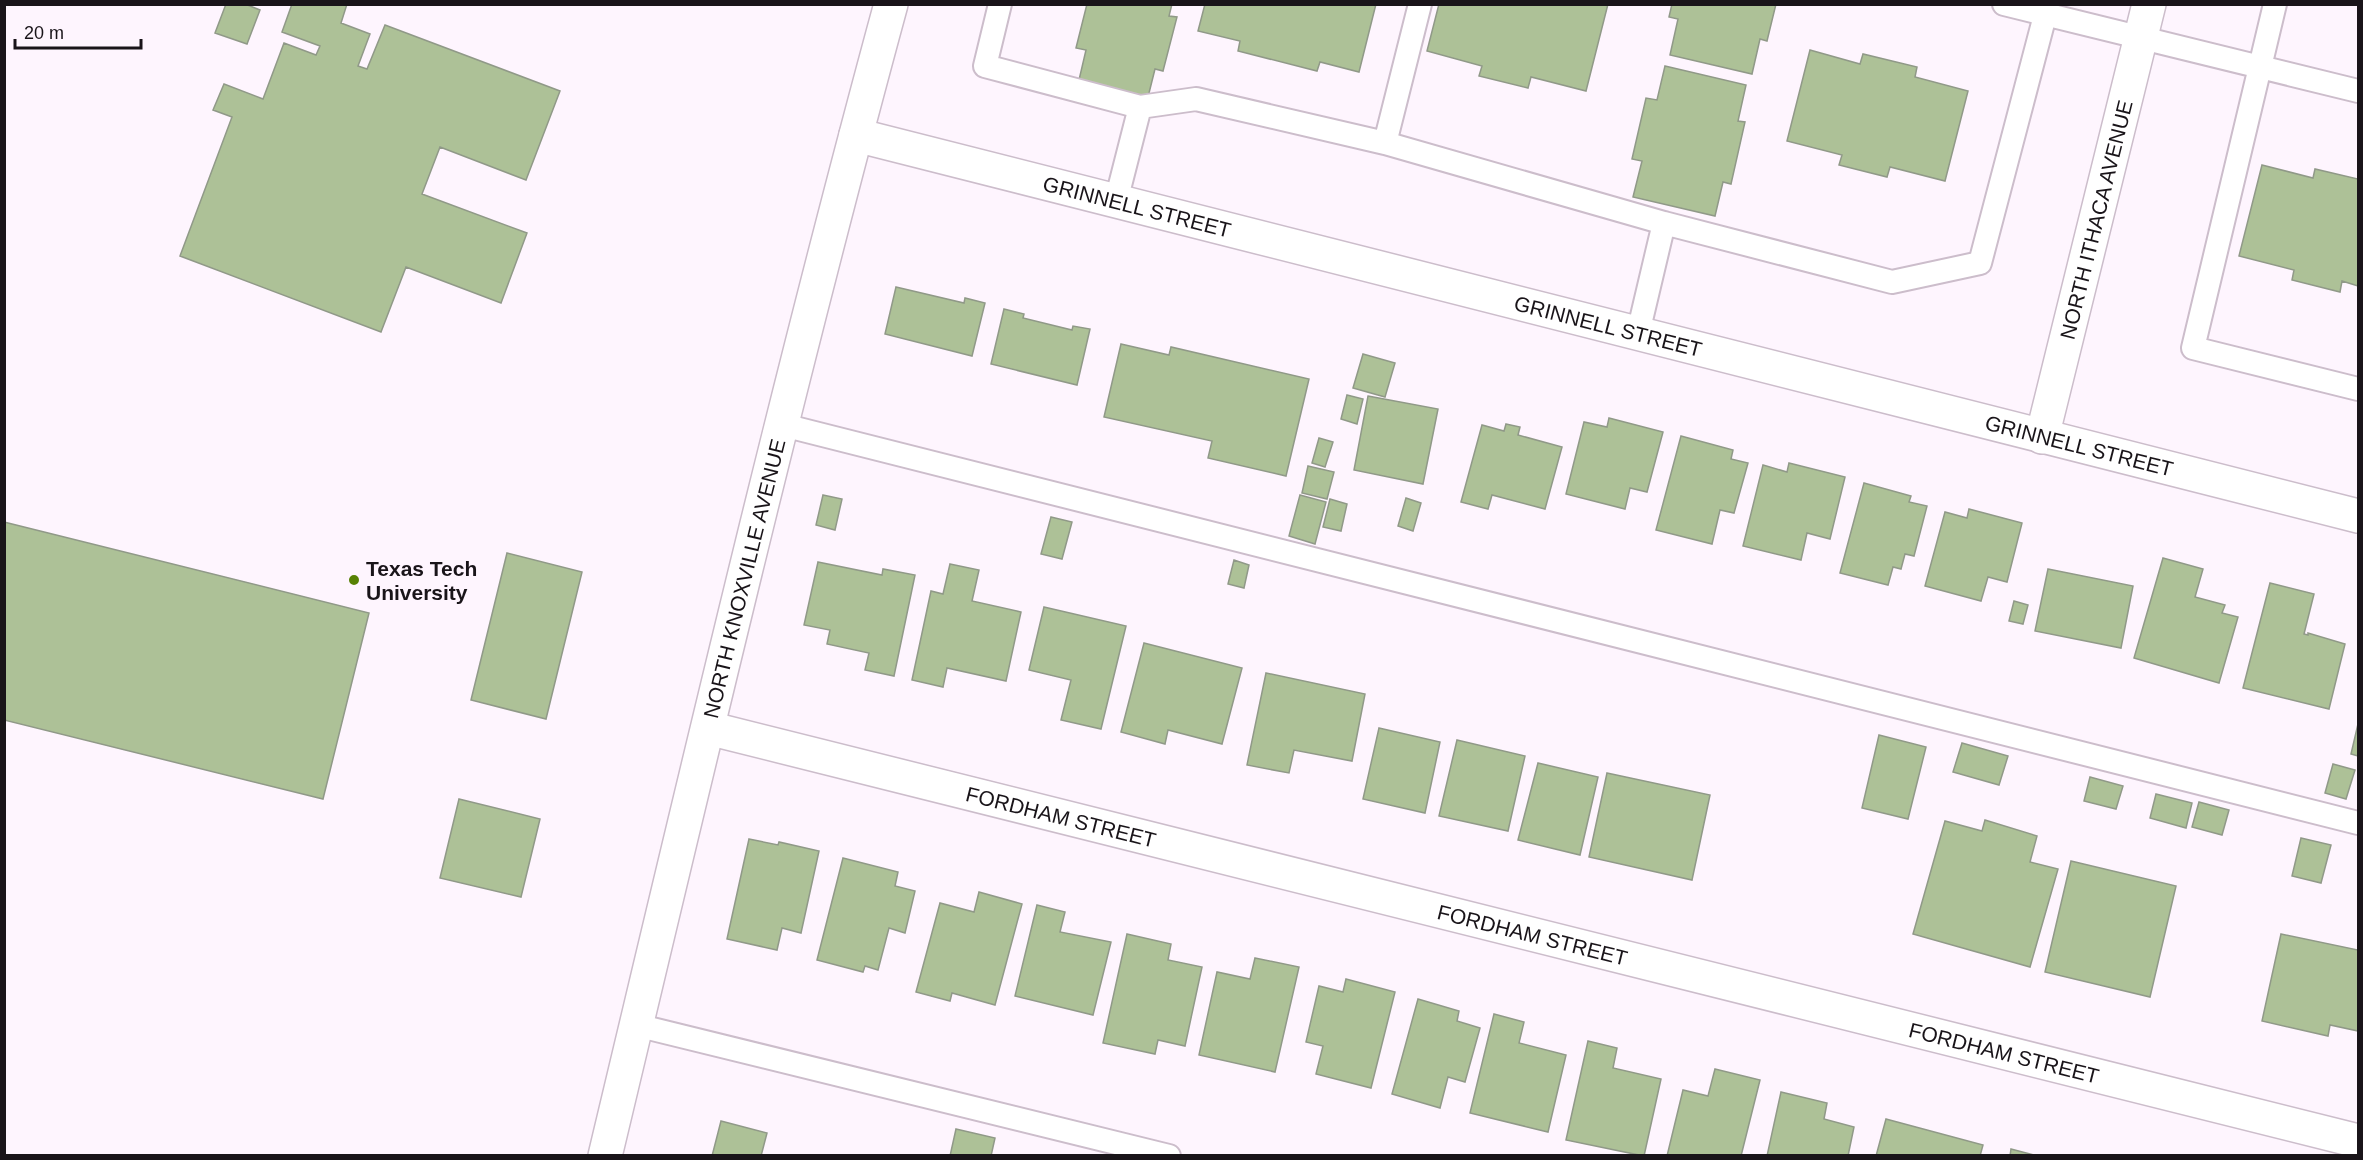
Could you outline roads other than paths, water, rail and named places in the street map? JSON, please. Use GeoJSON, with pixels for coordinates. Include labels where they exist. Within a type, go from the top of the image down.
{"type":"FeatureCollection","features":[{"type":"Feature","properties":{"kind":"street","name":"NORTH KNOXVILLE AVENUE"},"geometry":{"type":"LineString","coordinates":[[605,1155],[783,425],[891,4]]}},
{"type":"Feature","properties":{"kind":"street","name":"NORTH ITHACA AVENUE"},"geometry":{"type":"LineString","coordinates":[[2042,437],[2149,4]]}},
{"type":"Feature","properties":{"kind":"street","name":"GRINNELL STREET"},"geometry":{"type":"LineString","coordinates":[[856,135],[2358,516]]}},
{"type":"Feature","properties":{"kind":"street","name":"FORDHAM STREET"},"geometry":{"type":"LineString","coordinates":[[708,728],[2358,1141]]}},
{"type":"Feature","properties":{"kind":"lane"},"geometry":{"type":"LineString","coordinates":[[1000,4],[985,66],[1140,107],[1196,99],[1385,142],[1664,224],[1892,282],[1980,263],[2047,10]]}},
{"type":"Feature","properties":{"kind":"lane"},"geometry":{"type":"LineString","coordinates":[[1385,142],[1420,4]]}},
{"type":"Feature","properties":{"kind":"lane"},"geometry":{"type":"LineString","coordinates":[[2004,4],[2047,10],[2141,38],[2358,91]]}},
{"type":"Feature","properties":{"kind":"lane"},"geometry":{"type":"LineString","coordinates":[[2275,4],[2193,348],[2358,390]]}},
{"type":"Feature","properties":{"kind":"lane"},"geometry":{"type":"LineString","coordinates":[[1116,201],[1140,107]]}},
{"type":"Feature","properties":{"kind":"lane"},"geometry":{"type":"LineString","coordinates":[[1638,333],[1664,224]]}},
{"type":"Feature","properties":{"kind":"lane"},"geometry":{"type":"LineString","coordinates":[[783,425],[2358,823]]}},
{"type":"Feature","properties":{"kind":"lane"},"geometry":{"type":"LineString","coordinates":[[636,1025],[1169,1155]]}},
{"type":"Feature","properties":{"kind":"place","name":"Texas Tech University"},"geometry":{"type":"Point","coordinates":[354,580]}}]}
